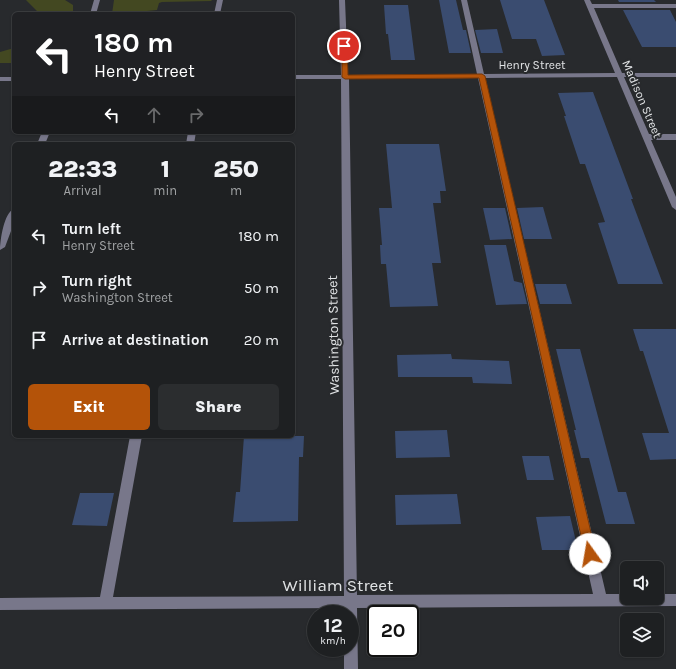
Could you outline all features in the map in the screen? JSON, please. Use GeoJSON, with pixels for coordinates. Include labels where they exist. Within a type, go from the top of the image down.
{"type":"FeatureCollection","features":[{"type":"Feature","properties":{"kind":"street"},"geometry":{"type":"LineString","coordinates":[[94,12],[97,0]]}},
{"type":"Feature","properties":{"kind":"street"},"geometry":{"type":"LineString","coordinates":[[217,12],[220,0]]}},
{"type":"Feature","properties":{"kind":"street","name":"Washington Street"},"geometry":{"type":"LineString","coordinates":[[342,0],[345,77],[351,669]]}},
{"type":"Feature","properties":{"kind":"street"},"geometry":{"type":"LineString","coordinates":[[464,0],[601,601]]}},
{"type":"Feature","properties":{"kind":"street"},"geometry":{"type":"LineString","coordinates":[[588,3],[676,6]]}},
{"type":"Feature","properties":{"kind":"street","name":"Madison Street"},"geometry":{"type":"LineString","coordinates":[[588,3],[676,207]]}},
{"type":"Feature","properties":{"kind":"street","name":"Henry Street"},"geometry":{"type":"LineString","coordinates":[[295,77],[676,75]]}},
{"type":"Feature","properties":{"kind":"street"},"geometry":{"type":"LineString","coordinates":[[0,79],[12,79]]}},
{"type":"Feature","properties":{"kind":"street"},"geometry":{"type":"LineString","coordinates":[[646,137],[676,137]]}},
{"type":"Feature","properties":{"kind":"street"},"geometry":{"type":"LineString","coordinates":[[0,247],[12,217]]}},
{"type":"Feature","properties":{"kind":"street"},"geometry":{"type":"LineString","coordinates":[[105,603],[136,438]]}},
{"type":"Feature","properties":{"kind":"street","name":"William Street"},"geometry":{"type":"LineString","coordinates":[[0,604],[676,600]]}},
{"type":"Feature","properties":{"kind":"green space"},"geometry":{"type":"Polygon","coordinates":[[[26,0],[65,0],[73,5],[73,11],[38,12],[26,0]]]}},
{"type":"Feature","properties":{"kind":"green space"},"geometry":{"type":"Polygon","coordinates":[[[114,0],[212,1],[162,2],[159,3],[157,10],[147,12],[112,12],[114,0]]]}},
{"type":"Feature","properties":{"kind":"green space"},"geometry":{"type":"Polygon","coordinates":[[[12,49],[12,63],[0,63],[0,52],[12,49]]]}},
{"type":"Feature","properties":{"kind":"building"},"geometry":{"type":"Polygon","coordinates":[[[439,0],[456,0],[463,30],[466,30],[471,53],[449,53],[439,0]]]}},
{"type":"Feature","properties":{"kind":"building"},"geometry":{"type":"Polygon","coordinates":[[[500,0],[544,0],[565,55],[542,56],[536,39],[512,39],[500,0]]]}},
{"type":"Feature","properties":{"kind":"building"},"geometry":{"type":"Polygon","coordinates":[[[618,0],[654,0],[656,2],[619,2],[618,0]]]}},
{"type":"Feature","properties":{"kind":"building"},"geometry":{"type":"Polygon","coordinates":[[[384,5],[408,5],[415,60],[391,60],[388,34],[386,34],[384,5]]]}},
{"type":"Feature","properties":{"kind":"building"},"geometry":{"type":"Polygon","coordinates":[[[623,10],[670,10],[676,22],[676,47],[642,47],[623,10]]]}},
{"type":"Feature","properties":{"kind":"building"},"geometry":{"type":"Polygon","coordinates":[[[497,29],[503,53],[481,53],[475,30],[497,29]]]}},
{"type":"Feature","properties":{"kind":"building"},"geometry":{"type":"Polygon","coordinates":[[[593,92],[663,284],[618,284],[598,223],[605,222],[585,164],[580,164],[558,93],[593,92]]]}},
{"type":"Feature","properties":{"kind":"building"},"geometry":{"type":"Polygon","coordinates":[[[386,144],[439,144],[446,191],[440,191],[441,203],[433,203],[441,263],[432,263],[438,306],[390,307],[386,264],[381,264],[380,245],[382,245],[379,208],[392,208],[386,144]]]}},
{"type":"Feature","properties":{"kind":"building"},"geometry":{"type":"Polygon","coordinates":[[[543,207],[552,239],[524,239],[517,208],[543,207]]]}},
{"type":"Feature","properties":{"kind":"building"},"geometry":{"type":"Polygon","coordinates":[[[483,208],[505,208],[512,239],[490,240],[483,208]]]}},
{"type":"Feature","properties":{"kind":"building"},"geometry":{"type":"Polygon","coordinates":[[[484,245],[506,245],[514,281],[522,283],[527,304],[496,305],[484,245]]]}},
{"type":"Feature","properties":{"kind":"building"},"geometry":{"type":"Polygon","coordinates":[[[535,284],[566,284],[572,304],[540,304],[535,284]]]}},
{"type":"Feature","properties":{"kind":"building"},"geometry":{"type":"Polygon","coordinates":[[[633,329],[676,329],[676,459],[650,460],[642,433],[669,433],[643,351],[640,351],[633,329]]]}},
{"type":"Feature","properties":{"kind":"building"},"geometry":{"type":"Polygon","coordinates":[[[556,349],[580,349],[618,492],[626,492],[635,524],[606,524],[589,458],[581,458],[574,430],[576,430],[556,349]]]}},
{"type":"Feature","properties":{"kind":"building"},"geometry":{"type":"Polygon","coordinates":[[[451,354],[452,359],[509,361],[512,384],[473,383],[472,377],[398,377],[397,355],[451,354]]]}},
{"type":"Feature","properties":{"kind":"building"},"geometry":{"type":"Polygon","coordinates":[[[447,430],[450,457],[396,458],[395,431],[447,430]]]}},
{"type":"Feature","properties":{"kind":"building"},"geometry":{"type":"Polygon","coordinates":[[[295,436],[304,436],[303,457],[299,457],[298,521],[233,522],[236,492],[240,492],[244,438],[295,438],[295,436]]]}},
{"type":"Feature","properties":{"kind":"building"},"geometry":{"type":"Polygon","coordinates":[[[522,456],[549,456],[554,480],[527,480],[522,456]]]}},
{"type":"Feature","properties":{"kind":"building"},"geometry":{"type":"Polygon","coordinates":[[[80,493],[114,493],[107,526],[72,525],[80,493]]]}},
{"type":"Feature","properties":{"kind":"building"},"geometry":{"type":"Polygon","coordinates":[[[457,494],[461,524],[396,525],[395,495],[457,494]]]}},
{"type":"Feature","properties":{"kind":"building"},"geometry":{"type":"Polygon","coordinates":[[[570,516],[578,550],[542,550],[536,517],[570,516]]]}},
{"type":"Feature","properties":{"kind":"route"},"geometry":{"type":"LineString","coordinates":[[344,46],[345,77],[482,76],[590,554]]}}]}
